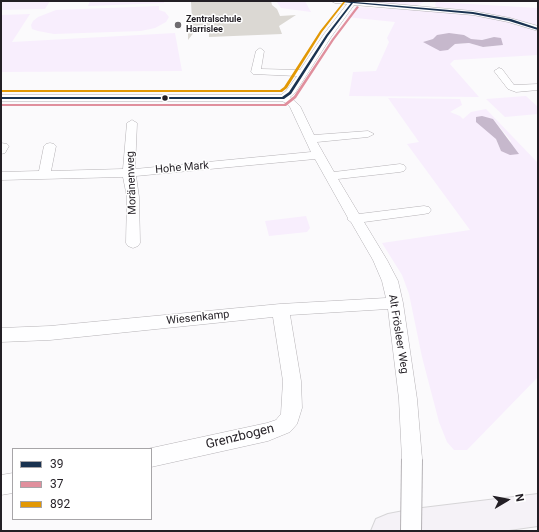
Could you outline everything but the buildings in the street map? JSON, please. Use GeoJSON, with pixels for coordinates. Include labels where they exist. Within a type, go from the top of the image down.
{"type":"FeatureCollection","features":[{"type":"Feature","properties":{"kind":"highway"},"geometry":{"type":"LineString","coordinates":[[388,531],[443,522],[538,510]]}},
{"type":"Feature","properties":{"kind":"street"},"geometry":{"type":"LineString","coordinates":[[335,1],[428,5],[488,15],[538,29]]}},
{"type":"Feature","properties":{"kind":"street"},"geometry":{"type":"LineString","coordinates":[[1,98],[283,98],[290,93],[332,29],[353,2]]}},
{"type":"Feature","properties":{"kind":"street"},"geometry":{"type":"LineString","coordinates":[[260,51],[256,72],[302,73]]}},
{"type":"Feature","properties":{"kind":"street"},"geometry":{"type":"LineString","coordinates":[[499,71],[511,87],[516,89],[538,87]]}},
{"type":"Feature","properties":{"kind":"street"},"geometry":{"type":"LineString","coordinates":[[1,89],[154,91],[169,92],[187,99]]}},
{"type":"Feature","properties":{"kind":"street","name":"Alt Frösleer Weg"},"geometry":{"type":"LineString","coordinates":[[283,98],[290,101],[295,106],[310,139],[330,176],[354,219],[380,260],[390,281],[395,303],[408,399],[412,459],[411,531]]}},
{"type":"Feature","properties":{"kind":"street","name":"Moränenweg"},"geometry":{"type":"LineString","coordinates":[[132,123],[130,172],[133,197],[133,243]]}},
{"type":"Feature","properties":{"kind":"street"},"geometry":{"type":"LineString","coordinates":[[310,139],[368,134]]}},
{"type":"Feature","properties":{"kind":"street"},"geometry":{"type":"LineString","coordinates":[[44,175],[50,146]]}},
{"type":"Feature","properties":{"kind":"street","name":"Hohe Mark"},"geometry":{"type":"LineString","coordinates":[[1,176],[130,172],[319,155]]}},
{"type":"Feature","properties":{"kind":"street"},"geometry":{"type":"LineString","coordinates":[[330,176],[400,168]]}},
{"type":"Feature","properties":{"kind":"street"},"geometry":{"type":"LineString","coordinates":[[354,219],[424,210]]}},
{"type":"Feature","properties":{"kind":"street","name":"Wiesenkamp"},"geometry":{"type":"LineString","coordinates":[[1,335],[50,333],[280,310],[395,303]]}},
{"type":"Feature","properties":{"kind":"street","name":"Grenzbogen"},"geometry":{"type":"LineString","coordinates":[[152,457],[268,432],[282,426],[290,418],[292,408],[292,381],[285,331],[280,310]]}},
{"type":"Feature","properties":{"kind":"street"},"geometry":{"type":"LineString","coordinates":[[1,485],[12,483]]}},
{"type":"Feature","properties":{"kind":"shaded area"},"geometry":{"type":"Polygon","coordinates":[[[1,1],[50,1],[45,9],[1,10],[1,1]]]}},
{"type":"Feature","properties":{"kind":"shaded area"},"geometry":{"type":"Polygon","coordinates":[[[90,1],[164,1],[164,3],[88,6],[90,1]]]}},
{"type":"Feature","properties":{"kind":"shaded area"},"geometry":{"type":"Polygon","coordinates":[[[276,1],[305,1],[311,12],[281,8],[276,1]]]}},
{"type":"Feature","properties":{"kind":"shaded area"},"geometry":{"type":"Polygon","coordinates":[[[364,1],[426,1],[416,6],[364,1]]]}},
{"type":"Feature","properties":{"kind":"shaded area"},"geometry":{"type":"Polygon","coordinates":[[[436,2],[538,8],[538,26],[476,11],[437,7],[435,5],[436,2]]]}},
{"type":"Feature","properties":{"kind":"shaded area"},"geometry":{"type":"Polygon","coordinates":[[[159,6],[159,10],[165,12],[169,17],[166,22],[155,28],[141,31],[54,34],[32,29],[31,25],[38,17],[56,10],[159,6]]]}},
{"type":"Feature","properties":{"kind":"shaded area"},"geometry":{"type":"Polygon","coordinates":[[[356,7],[469,13],[509,21],[538,30],[538,55],[454,60],[450,64],[479,97],[349,96],[353,72],[376,71],[389,42],[387,38],[395,22],[346,17],[356,7]],[[464,35],[433,39],[424,42],[448,50],[455,44],[469,43],[483,47],[503,45],[494,37],[482,40],[471,39],[464,35]]]}},
{"type":"Feature","properties":{"kind":"shaded area"},"geometry":{"type":"Polygon","coordinates":[[[30,14],[12,42],[175,33],[182,71],[1,72],[1,15],[30,14]]]}},
{"type":"Feature","properties":{"kind":"shaded area"},"geometry":{"type":"Polygon","coordinates":[[[449,33],[464,35],[471,39],[482,40],[494,37],[501,38],[503,45],[483,47],[469,43],[455,44],[448,50],[440,51],[423,42],[433,39],[437,35],[449,33]]]}},
{"type":"Feature","properties":{"kind":"shaded area"},"geometry":{"type":"Polygon","coordinates":[[[526,96],[538,107],[538,114],[505,117],[486,99],[526,96]]]}},
{"type":"Feature","properties":{"kind":"shaded area"},"geometry":{"type":"Polygon","coordinates":[[[388,98],[460,99],[462,105],[450,112],[460,116],[463,119],[471,112],[486,109],[538,163],[538,377],[467,450],[454,450],[447,442],[439,422],[422,357],[409,294],[402,275],[382,243],[470,230],[407,144],[419,142],[388,98]],[[493,119],[496,139],[501,151],[511,141],[493,119]]]}},
{"type":"Feature","properties":{"kind":"shaded area"},"geometry":{"type":"Polygon","coordinates":[[[482,116],[493,119],[519,154],[510,155],[501,151],[496,139],[476,122],[476,117],[482,116]]]}},
{"type":"Feature","properties":{"kind":"shaded area"},"geometry":{"type":"Polygon","coordinates":[[[306,216],[310,228],[307,232],[269,236],[265,221],[306,216]]]}},
{"type":"Feature","properties":{"kind":"transit line","name":"39"},"geometry":{"type":"LineString","coordinates":[[335,1],[473,13],[510,20],[538,29]]}},
{"type":"Feature","properties":{"kind":"transit line","name":"892"},"geometry":{"type":"LineString","coordinates":[[1,91],[281,91],[285,88],[321,32],[345,1]]}},
{"type":"Feature","properties":{"kind":"transit line","name":"39"},"geometry":{"type":"LineString","coordinates":[[1,98],[283,98],[290,93],[327,36],[352,3]]}},
{"type":"Feature","properties":{"kind":"transit line","name":"37"},"geometry":{"type":"LineString","coordinates":[[1,105],[285,105],[295,97],[333,40],[358,7]]}},
{"type":"Feature","properties":{"kind":"place","name":"Zentralschule Harrislee"},"geometry":{"type":"Point","coordinates":[178,25]}}]}
